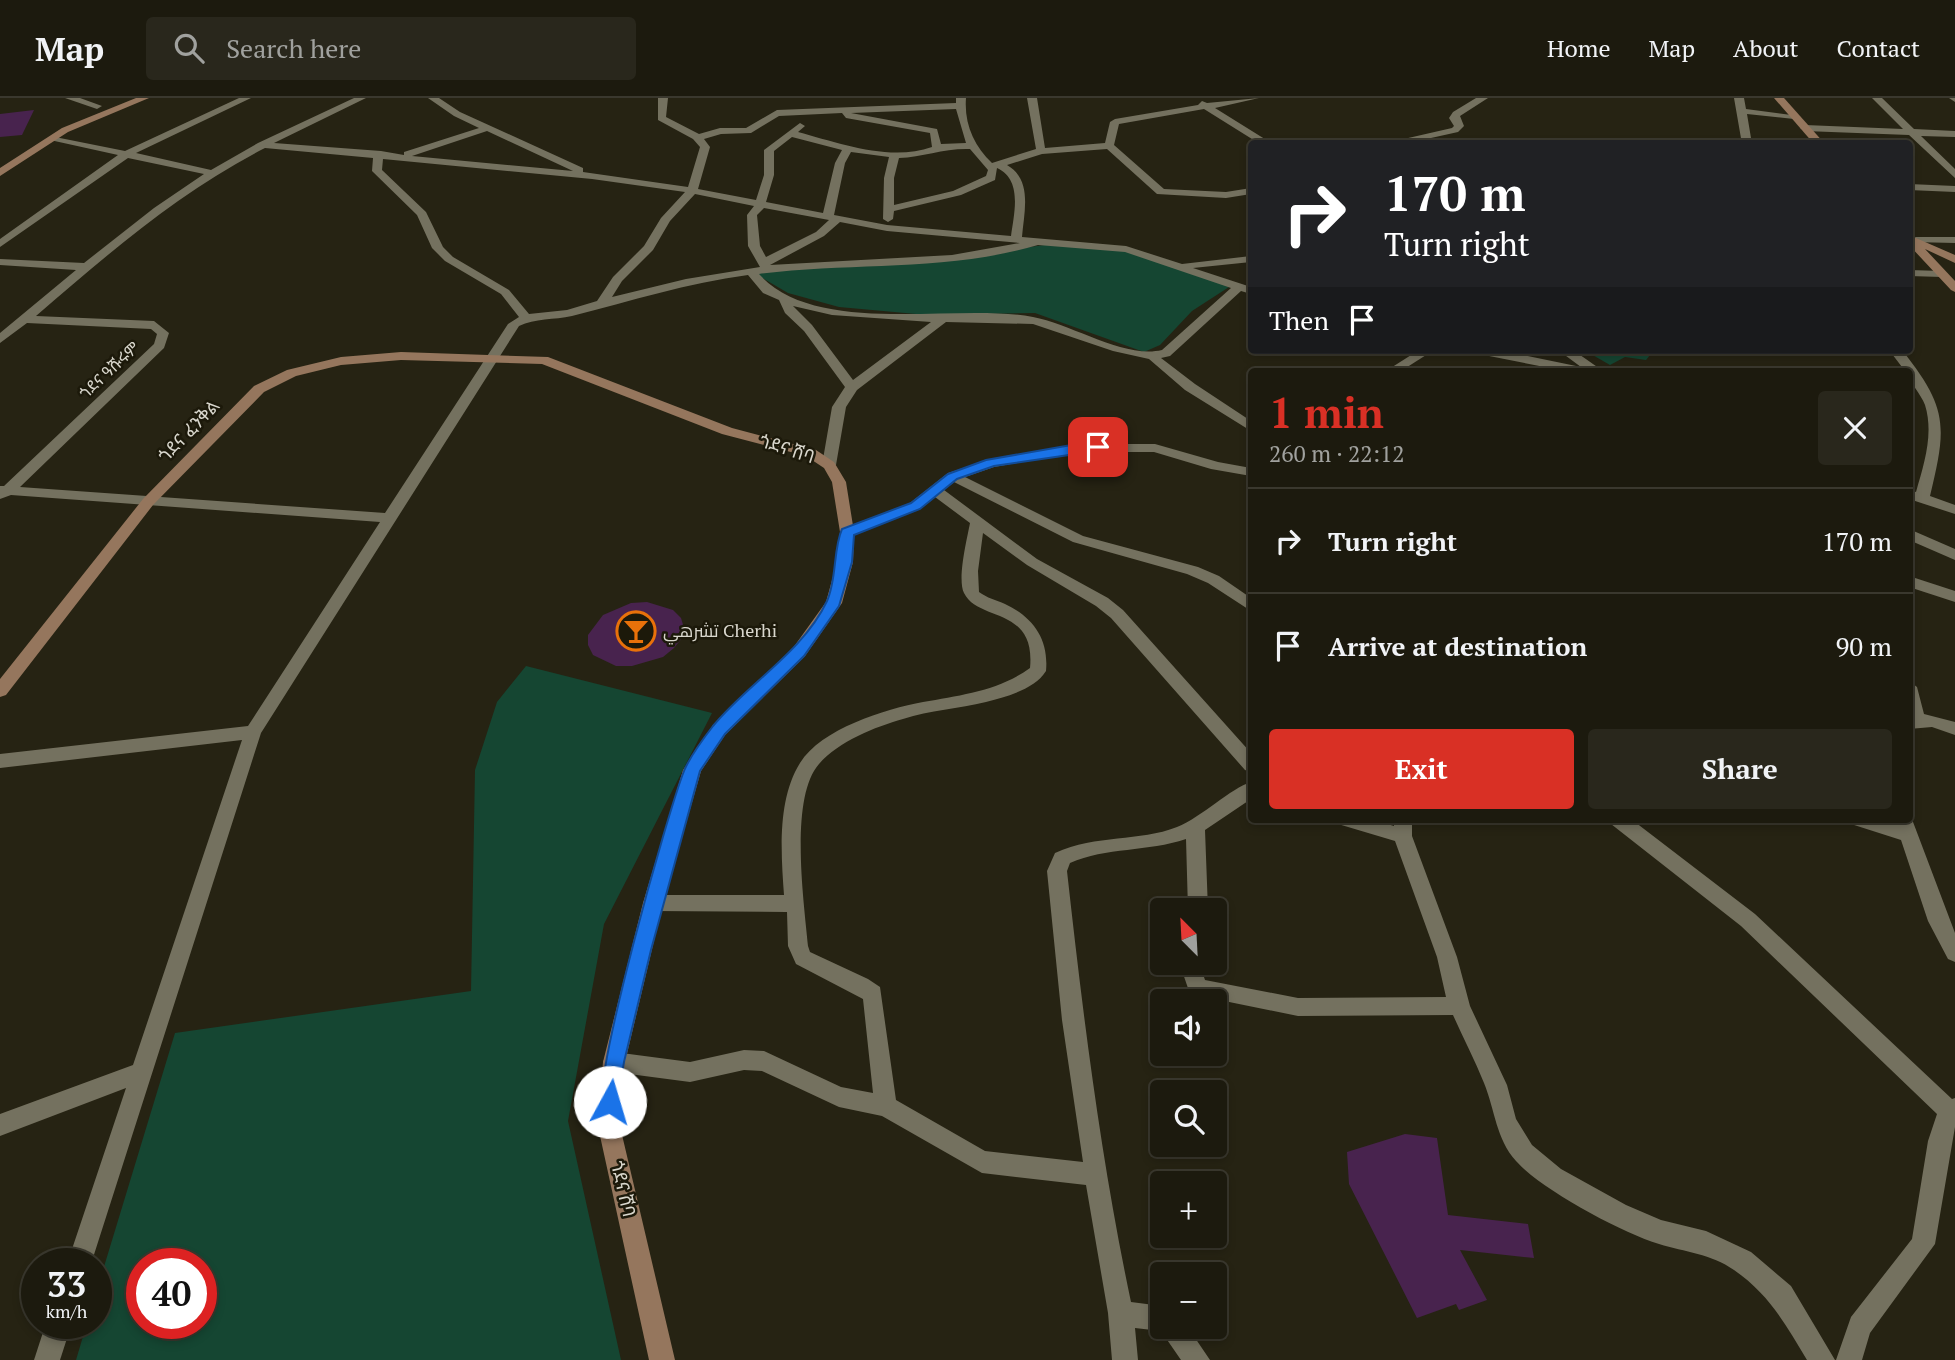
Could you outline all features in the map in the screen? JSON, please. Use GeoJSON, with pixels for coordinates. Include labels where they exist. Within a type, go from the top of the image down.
{"type":"FeatureCollection","features":[{"type":"Feature","properties":{"kind":"street"},"geometry":{"type":"LineString","coordinates":[[70,98],[97,106]]}},
{"type":"Feature","properties":{"kind":"street"},"geometry":{"type":"LineString","coordinates":[[0,173],[109,98]]}},
{"type":"Feature","properties":{"kind":"street"},"geometry":{"type":"LineString","coordinates":[[65,130],[144,98]]}},
{"type":"Feature","properties":{"kind":"street"},"geometry":{"type":"LineString","coordinates":[[0,244],[128,153],[246,98]]}},
{"type":"Feature","properties":{"kind":"street"},"geometry":{"type":"LineString","coordinates":[[0,340],[86,267],[212,173],[261,145],[361,98]]}},
{"type":"Feature","properties":{"kind":"street"},"geometry":{"type":"LineString","coordinates":[[433,98],[487,128],[592,176]]}},
{"type":"Feature","properties":{"kind":"street"},"geometry":{"type":"LineString","coordinates":[[602,303],[617,279],[649,248],[665,220],[692,191],[705,147],[697,138],[668,126],[661,118],[663,98]]}},
{"type":"Feature","properties":{"kind":"street"},"geometry":{"type":"LineString","coordinates":[[1032,98],[1041,151]]}},
{"type":"Feature","properties":{"kind":"street"},"geometry":{"type":"LineString","coordinates":[[1193,98],[1261,140]]}},
{"type":"Feature","properties":{"kind":"street"},"geometry":{"type":"LineString","coordinates":[[1109,146],[1115,122],[1254,98]]}},
{"type":"Feature","properties":{"kind":"street"},"geometry":{"type":"LineString","coordinates":[[1406,140],[1455,130],[1459,126],[1454,118],[1456,114],[1483,98]]}},
{"type":"Feature","properties":{"kind":"street"},"geometry":{"type":"LineString","coordinates":[[1738,98],[1746,140]]}},
{"type":"Feature","properties":{"kind":"street"},"geometry":{"type":"LineString","coordinates":[[1779,98],[1816,140]]}},
{"type":"Feature","properties":{"kind":"street"},"geometry":{"type":"LineString","coordinates":[[1877,98],[1955,175]]}},
{"type":"Feature","properties":{"kind":"street"},"geometry":{"type":"LineString","coordinates":[[697,138],[720,131],[748,131],[778,113],[832,112],[960,102],[962,121],[978,157],[1012,171],[1019,188],[1021,199],[1016,239]]}},
{"type":"Feature","properties":{"kind":"street"},"geometry":{"type":"LineString","coordinates":[[1741,111],[1794,116]]}},
{"type":"Feature","properties":{"kind":"street"},"geometry":{"type":"LineString","coordinates":[[832,112],[930,130],[935,134],[937,148]]}},
{"type":"Feature","properties":{"kind":"street"},"geometry":{"type":"LineString","coordinates":[[765,266],[754,246],[751,224],[752,215],[760,205],[769,175],[769,150],[811,113]]}},
{"type":"Feature","properties":{"kind":"street"},"geometry":{"type":"LineString","coordinates":[[402,156],[487,128]]}},
{"type":"Feature","properties":{"kind":"street"},"geometry":{"type":"LineString","coordinates":[[1805,128],[1955,134]]}},
{"type":"Feature","properties":{"kind":"street"},"geometry":{"type":"LineString","coordinates":[[790,134],[848,149],[895,155],[922,155],[937,148],[974,145]]}},
{"type":"Feature","properties":{"kind":"street"},"geometry":{"type":"LineString","coordinates":[[53,138],[212,173]]}},
{"type":"Feature","properties":{"kind":"street"},"geometry":{"type":"LineString","coordinates":[[261,145],[381,154],[592,176],[692,191],[887,228],[1126,248],[1245,289]]}},
{"type":"Feature","properties":{"kind":"street"},"geometry":{"type":"LineString","coordinates":[[993,165],[1041,151],[1109,146],[1161,192],[1226,195],[1248,191]]}},
{"type":"Feature","properties":{"kind":"street"},"geometry":{"type":"LineString","coordinates":[[84,1248],[253,732],[494,358],[506,333],[514,324],[526,318],[559,316],[602,303],[751,272],[765,266],[820,234],[833,217],[840,163],[848,149]]}},
{"type":"Feature","properties":{"kind":"street"},"geometry":{"type":"LineString","coordinates":[[381,154],[376,162],[377,171],[422,214],[438,248],[449,259],[505,292],[526,318]]}},
{"type":"Feature","properties":{"kind":"street"},"geometry":{"type":"LineString","coordinates":[[887,228],[891,209],[889,171],[895,155]]}},
{"type":"Feature","properties":{"kind":"street"},"geometry":{"type":"LineString","coordinates":[[891,209],[918,205],[978,185],[994,174],[993,165]]}},
{"type":"Feature","properties":{"kind":"street"},"geometry":{"type":"LineString","coordinates":[[1913,187],[1955,189]]}},
{"type":"Feature","properties":{"kind":"street"},"geometry":{"type":"LineString","coordinates":[[1913,238],[1955,240]]}},
{"type":"Feature","properties":{"kind":"street"},"geometry":{"type":"LineString","coordinates":[[1913,239],[1955,260]]}},
{"type":"Feature","properties":{"kind":"street"},"geometry":{"type":"LineString","coordinates":[[765,266],[960,257],[997,252],[1041,240]]}},
{"type":"Feature","properties":{"kind":"street"},"geometry":{"type":"LineString","coordinates":[[1913,240],[1955,288]]}},
{"type":"Feature","properties":{"kind":"street"},"geometry":{"type":"LineString","coordinates":[[1180,265],[1248,259]]}},
{"type":"Feature","properties":{"kind":"street"},"geometry":{"type":"LineString","coordinates":[[0,262],[86,267]]}},
{"type":"Feature","properties":{"kind":"street"},"geometry":{"type":"LineString","coordinates":[[751,272],[755,281],[783,298],[845,314],[942,320],[1038,319],[1155,359],[1190,387],[1248,425]]}},
{"type":"Feature","properties":{"kind":"street"},"geometry":{"type":"LineString","coordinates":[[1913,273],[1942,274]]}},
{"type":"Feature","properties":{"kind":"street"},"geometry":{"type":"LineString","coordinates":[[1155,359],[1245,289]]}},
{"type":"Feature","properties":{"kind":"street"},"geometry":{"type":"LineString","coordinates":[[783,298],[789,310],[808,328],[852,387]]}},
{"type":"Feature","properties":{"kind":"street","name":"ጎደና ዓሹሩም"},"geometry":{"type":"LineString","coordinates":[[2,493],[160,345],[163,333],[154,325],[25,319]]}},
{"type":"Feature","properties":{"kind":"street"},"geometry":{"type":"LineString","coordinates":[[829,464],[839,407],[852,387],[942,320]]}},
{"type":"Feature","properties":{"kind":"street"},"geometry":{"type":"LineString","coordinates":[[1402,368],[1422,354]]}},
{"type":"Feature","properties":{"kind":"street"},"geometry":{"type":"LineString","coordinates":[[1499,354],[1569,368]]}},
{"type":"Feature","properties":{"kind":"street"},"geometry":{"type":"LineString","coordinates":[[1570,354],[1592,368]]}},
{"type":"Feature","properties":{"kind":"street"},"geometry":{"type":"LineString","coordinates":[[1898,354],[1910,368]]}},
{"type":"Feature","properties":{"kind":"street","name":"ጎደና ፈንቅል"},"geometry":{"type":"LineString","coordinates":[[0,691],[48,625],[148,502],[259,389],[292,373],[341,361],[401,356],[544,360]]}},
{"type":"Feature","properties":{"kind":"street","name":"ጎደና ሸባ"},"geometry":{"type":"LineString","coordinates":[[544,360],[727,431],[811,453],[829,464],[839,482],[847,532],[845,562],[834,603],[799,652],[719,730],[692,770],[653,902],[614,1062],[608,1122],[662,1360]]}},
{"type":"Feature","properties":{"kind":"street"},"geometry":{"type":"LineString","coordinates":[[1913,372],[1919,379],[1937,420],[1937,435],[1915,496],[1955,510]]}},
{"type":"Feature","properties":{"kind":"street"},"geometry":{"type":"LineString","coordinates":[[847,532],[915,506],[953,476],[991,463],[1077,447],[1155,448],[1216,466],[1248,471]]}},
{"type":"Feature","properties":{"kind":"street"},"geometry":{"type":"LineString","coordinates":[[953,476],[1077,538],[1114,552],[1202,575],[1248,597]]}},
{"type":"Feature","properties":{"kind":"street"},"geometry":{"type":"LineString","coordinates":[[934,489],[977,524],[1031,562],[1102,602],[1117,614],[1248,762]]}},
{"type":"Feature","properties":{"kind":"street"},"geometry":{"type":"LineString","coordinates":[[2,493],[390,518]]}},
{"type":"Feature","properties":{"kind":"street"},"geometry":{"type":"LineString","coordinates":[[886,1106],[873,994],[861,985],[803,958],[796,938],[797,913],[793,906],[790,863],[799,794],[806,768],[819,752],[881,719],[977,699],[1027,681],[1038,671],[1040,646],[1024,623],[981,601],[972,593],[969,582],[977,524]]}},
{"type":"Feature","properties":{"kind":"street"},"geometry":{"type":"LineString","coordinates":[[1913,536],[1955,555]]}},
{"type":"Feature","properties":{"kind":"street"},"geometry":{"type":"LineString","coordinates":[[1913,582],[1955,597]]}},
{"type":"Feature","properties":{"kind":"street"},"geometry":{"type":"LineString","coordinates":[[1913,721],[1946,724],[1955,729]]}},
{"type":"Feature","properties":{"kind":"street"},"geometry":{"type":"LineString","coordinates":[[0,761],[253,732]]}},
{"type":"Feature","properties":{"kind":"street"},"geometry":{"type":"LineString","coordinates":[[1125,1360],[1121,1313],[1106,1240],[1073,1020],[1058,871],[1062,858],[1078,849],[1171,836],[1195,827],[1248,791]]}},
{"type":"Feature","properties":{"kind":"street"},"geometry":{"type":"LineString","coordinates":[[1374,823],[1402,827],[1447,957],[1459,1006],[1496,1085],[1506,1123],[1524,1153],[1553,1177],[1618,1213],[1659,1232],[1706,1243],[1742,1261],[1782,1295],[1822,1360]]}},
{"type":"Feature","properties":{"kind":"street"},"geometry":{"type":"LineString","coordinates":[[1623,823],[1748,920],[1952,1110],[1939,1141],[1923,1244],[1860,1326],[1849,1360]]}},
{"type":"Feature","properties":{"kind":"street"},"geometry":{"type":"LineString","coordinates":[[1881,823],[1905,827],[1938,921],[1955,953]]}},
{"type":"Feature","properties":{"kind":"street"},"geometry":{"type":"LineString","coordinates":[[1195,827],[1198,898]]}},
{"type":"Feature","properties":{"kind":"street"},"geometry":{"type":"LineString","coordinates":[[653,902],[781,902],[793,906]]}},
{"type":"Feature","properties":{"kind":"street"},"geometry":{"type":"LineString","coordinates":[[1193,975],[1197,988],[1284,1005],[1459,1006]]}},
{"type":"Feature","properties":{"kind":"street"},"geometry":{"type":"LineString","coordinates":[[614,1062],[690,1072],[744,1060],[764,1061],[839,1097],[886,1106],[982,1161],[1097,1175]]}},
{"type":"Feature","properties":{"kind":"street"},"geometry":{"type":"LineString","coordinates":[[0,1125],[143,1071]]}},
{"type":"Feature","properties":{"kind":"street"},"geometry":{"type":"LineString","coordinates":[[1121,1313],[1150,1317]]}},
{"type":"Feature","properties":{"kind":"street"},"geometry":{"type":"LineString","coordinates":[[47,1360],[54,1339]]}},
{"type":"Feature","properties":{"kind":"street"},"geometry":{"type":"LineString","coordinates":[[1181,1339],[1197,1360]]}},
{"type":"Feature","properties":{"kind":"green space"},"geometry":{"type":"Polygon","coordinates":[[[1068,242],[1135,251],[1229,287],[1192,311],[1160,345],[1144,352],[1035,313],[927,315],[839,307],[788,293],[759,276],[759,271],[944,258],[1068,242]]]}},
{"type":"Feature","properties":{"kind":"green space"},"geometry":{"type":"Polygon","coordinates":[[[1591,354],[1651,354],[1646,360],[1625,357],[1610,365],[1591,354]]]}},
{"type":"Feature","properties":{"kind":"green space"},"geometry":{"type":"Polygon","coordinates":[[[526,666],[712,713],[604,924],[568,1121],[621,1360],[76,1360],[82,1339],[112,1339],[112,1248],[110,1248],[175,1033],[471,991],[475,770],[497,702],[526,666]]]}},
{"type":"Feature","properties":{"kind":"building"},"geometry":{"type":"Polygon","coordinates":[[[34,110],[22,135],[0,137],[0,114],[34,110]]]}},
{"type":"Feature","properties":{"kind":"building","name":"تشرهي Cherhi"},"geometry":{"type":"Polygon","coordinates":[[[647,602],[673,610],[681,618],[684,628],[682,638],[674,648],[663,657],[632,666],[616,666],[593,655],[588,645],[588,635],[603,615],[631,603],[647,602]]]}},
{"type":"Feature","properties":{"kind":"building"},"geometry":{"type":"Polygon","coordinates":[[[1405,1134],[1437,1138],[1448,1215],[1528,1224],[1534,1258],[1460,1250],[1487,1300],[1459,1310],[1456,1304],[1417,1318],[1349,1184],[1347,1152],[1405,1134]]]}},
{"type":"Feature","properties":{"kind":"place","name":"تشرهي Cherhi"},"geometry":{"type":"Point","coordinates":[636,631]}},
{"type":"Feature","properties":{"kind":"route"},"geometry":{"type":"LineString","coordinates":[[610,1102],[614,1062],[641,950],[692,770],[719,730],[799,652],[834,603],[845,562],[847,532],[915,506],[953,476],[991,463],[1077,447],[1098,447]]}}]}
